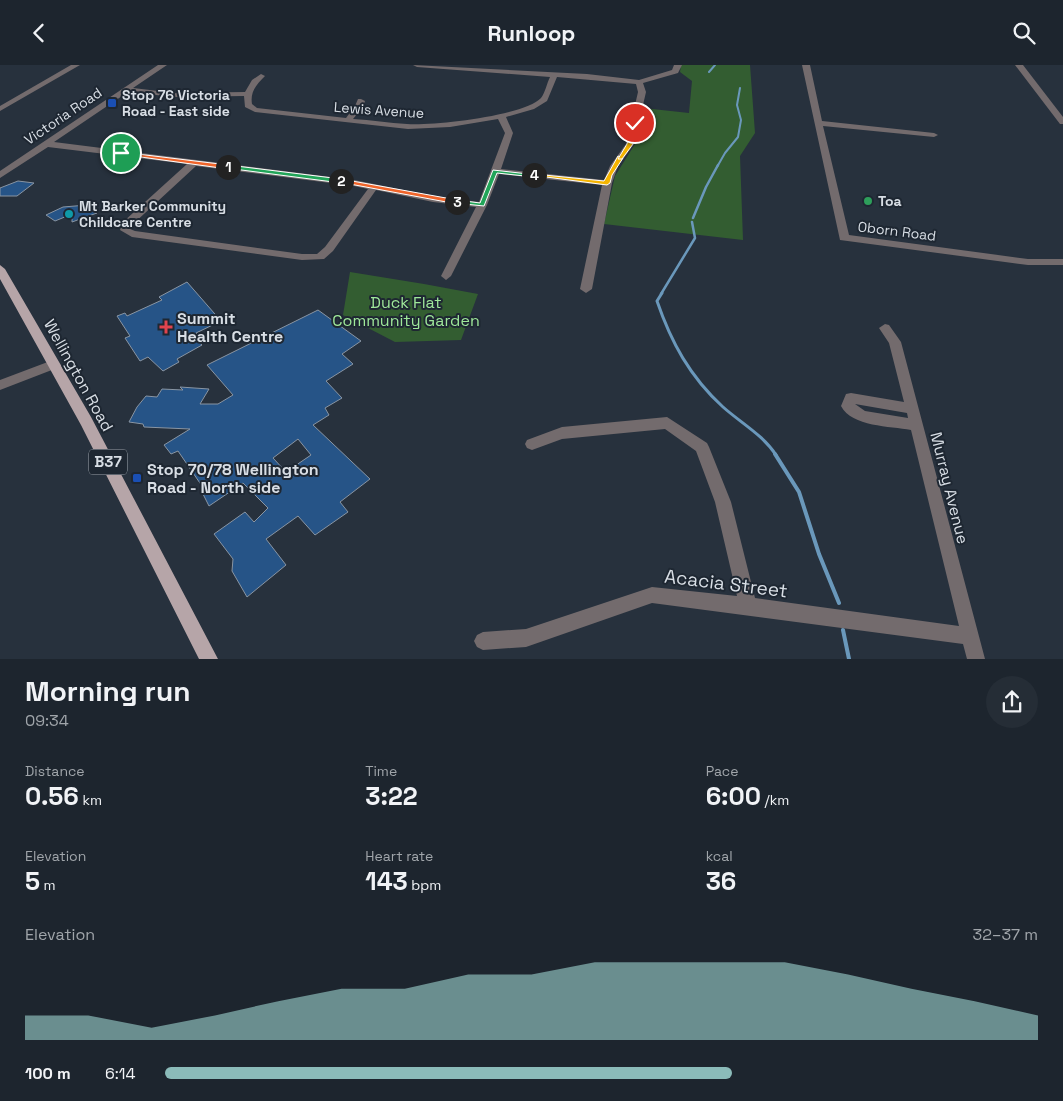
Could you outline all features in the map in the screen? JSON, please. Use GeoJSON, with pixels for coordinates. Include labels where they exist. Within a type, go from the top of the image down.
{"type":"FeatureCollection","features":[{"type":"Feature","properties":{"kind":"main road","name":"Wellington Road"},"geometry":{"type":"LineString","coordinates":[[0,269],[90,429],[209,659]]}},
{"type":"Feature","properties":{"kind":"street"},"geometry":{"type":"LineString","coordinates":[[0,109],[76,65]]}},
{"type":"Feature","properties":{"kind":"street","name":"Victoria Road"},"geometry":{"type":"LineString","coordinates":[[1,175],[163,65]]}},
{"type":"Feature","properties":{"kind":"street"},"geometry":{"type":"LineString","coordinates":[[417,65],[509,73],[588,76],[639,82],[670,73],[678,65]]}},
{"type":"Feature","properties":{"kind":"street","name":"Oborn Road"},"geometry":{"type":"LineString","coordinates":[[806,65],[844,238],[1028,262],[1063,262]]}},
{"type":"Feature","properties":{"kind":"street"},"geometry":{"type":"LineString","coordinates":[[1019,65],[1063,122]]}},
{"type":"Feature","properties":{"kind":"street","name":"Lewis Avenue"},"geometry":{"type":"LineString","coordinates":[[249,94],[247,103],[255,109],[347,121],[422,127],[450,125],[501,116],[530,107],[544,99],[554,75]]}},
{"type":"Feature","properties":{"kind":"street"},"geometry":{"type":"LineString","coordinates":[[127,90],[175,95],[249,94],[254,81],[261,76]]}},
{"type":"Feature","properties":{"kind":"street"},"geometry":{"type":"LineString","coordinates":[[586,289],[607,183],[614,166],[630,144],[642,92],[639,82]]}},
{"type":"Feature","properties":{"kind":"street"},"geometry":{"type":"LineString","coordinates":[[347,121],[359,107],[361,101]]}},
{"type":"Feature","properties":{"kind":"street"},"geometry":{"type":"LineString","coordinates":[[446,276],[482,205],[510,133],[501,116]]}},
{"type":"Feature","properties":{"kind":"street"},"geometry":{"type":"LineString","coordinates":[[818,123],[934,135]]}},
{"type":"Feature","properties":{"kind":"street"},"geometry":{"type":"LineString","coordinates":[[48,144],[354,183],[482,205]]}},
{"type":"Feature","properties":{"kind":"street"},"geometry":{"type":"LineString","coordinates":[[194,163],[127,224],[125,230],[132,234],[302,257],[320,257],[329,249],[373,187]]}},
{"type":"Feature","properties":{"kind":"street"},"geometry":{"type":"LineString","coordinates":[[495,171],[607,183]]}},
{"type":"Feature","properties":{"kind":"street","name":"Murray Avenue"},"geometry":{"type":"LineString","coordinates":[[884,328],[895,342],[976,659]]}},
{"type":"Feature","properties":{"kind":"street"},"geometry":{"type":"LineString","coordinates":[[0,385],[54,365]]}},
{"type":"Feature","properties":{"kind":"street"},"geometry":{"type":"LineString","coordinates":[[912,409],[851,398],[848,405],[862,416],[916,425]]}},
{"type":"Feature","properties":{"kind":"street"},"geometry":{"type":"LineString","coordinates":[[532,444],[562,433],[667,423],[702,447],[723,502],[748,606]]}},
{"type":"Feature","properties":{"kind":"street","name":"Acacia Street"},"geometry":{"type":"LineString","coordinates":[[483,641],[526,638],[652,595],[970,636]]}},
{"type":"Feature","properties":{"kind":"green space"},"geometry":{"type":"Polygon","coordinates":[[[681,65],[750,65],[755,133],[740,156],[743,240],[604,224],[615,176],[635,144],[643,108],[689,113],[692,81],[680,72],[681,65]]]}},
{"type":"Feature","properties":{"kind":"green space","name":"Duck Flat Community Garden"},"geometry":{"type":"Polygon","coordinates":[[[350,272],[478,294],[461,340],[395,342],[343,315],[350,272]]]}},
{"type":"Feature","properties":{"kind":"building"},"geometry":{"type":"Polygon","coordinates":[[[18,181],[34,183],[17,196],[0,196],[0,188],[18,181]]]}},
{"type":"Feature","properties":{"kind":"building","name":"Mt Barker Community Childcare Centre"},"geometry":{"type":"Polygon","coordinates":[[[87,205],[84,208],[97,213],[72,222],[72,214],[55,221],[46,215],[63,207],[87,205]]]}},
{"type":"Feature","properties":{"kind":"building","name":"Summit Health Centre"},"geometry":{"type":"Polygon","coordinates":[[[187,282],[221,321],[196,333],[198,335],[194,338],[202,345],[177,359],[179,362],[163,371],[148,357],[140,361],[125,338],[130,336],[117,316],[125,313],[127,316],[162,300],[159,297],[187,282]]]}},
{"type":"Feature","properties":{"kind":"building"},"geometry":{"type":"Polygon","coordinates":[[[318,310],[361,341],[342,354],[353,364],[326,381],[342,398],[325,408],[329,415],[313,425],[370,479],[340,502],[348,512],[315,535],[298,516],[266,539],[286,565],[247,597],[232,571],[233,559],[214,534],[245,512],[254,522],[268,508],[243,483],[209,506],[203,494],[204,489],[178,451],[171,454],[164,445],[190,429],[144,427],[143,424],[129,422],[137,407],[146,396],[157,397],[162,389],[183,390],[180,387],[209,389],[200,404],[218,404],[233,395],[207,365],[318,310]],[[298,439],[273,458],[286,472],[311,455],[298,439]]]}},
{"type":"Feature","properties":{"kind":"waterway"},"geometry":{"type":"LineString","coordinates":[[709,72],[715,65]]}},
{"type":"Feature","properties":{"kind":"waterway"},"geometry":{"type":"LineString","coordinates":[[717,167],[738,137],[741,120],[737,105],[740,88]]}},
{"type":"Feature","properties":{"kind":"waterway"},"geometry":{"type":"LineString","coordinates":[[693,218],[718,165]]}},
{"type":"Feature","properties":{"kind":"waterway"},"geometry":{"type":"LineString","coordinates":[[661,294],[695,238],[692,222]]}},
{"type":"Feature","properties":{"kind":"waterway"},"geometry":{"type":"LineString","coordinates":[[662,293],[657,301],[675,345],[691,371],[711,396],[758,435],[776,455]]}},
{"type":"Feature","properties":{"kind":"waterway"},"geometry":{"type":"LineString","coordinates":[[775,454],[799,492],[819,554],[839,603]]}},
{"type":"Feature","properties":{"kind":"waterway"},"geometry":{"type":"LineString","coordinates":[[843,630],[849,659]]}},
{"type":"Feature","properties":{"kind":"place","name":"Stop 76 Victoria Road - East side"},"geometry":{"type":"Point","coordinates":[112,103]}},
{"type":"Feature","properties":{"kind":"place","name":"Toa"},"geometry":{"type":"Point","coordinates":[868,201]}},
{"type":"Feature","properties":{"kind":"place","name":"Mt Barker Community Childcare Centre"},"geometry":{"type":"Point","coordinates":[69,214]}},
{"type":"Feature","properties":{"kind":"place","name":"Summit Health Centre"},"geometry":{"type":"Point","coordinates":[166,327]}},
{"type":"Feature","properties":{"kind":"place","name":"Stop 70/78 Wellington Road - North side"},"geometry":{"type":"Point","coordinates":[137,478]}},
{"type":"Feature","properties":{"kind":"route"},"geometry":{"type":"LineString","coordinates":[[121,153],[354,183],[434,199],[482,205],[495,171],[607,183],[614,166],[630,144],[635,123]]}}]}
